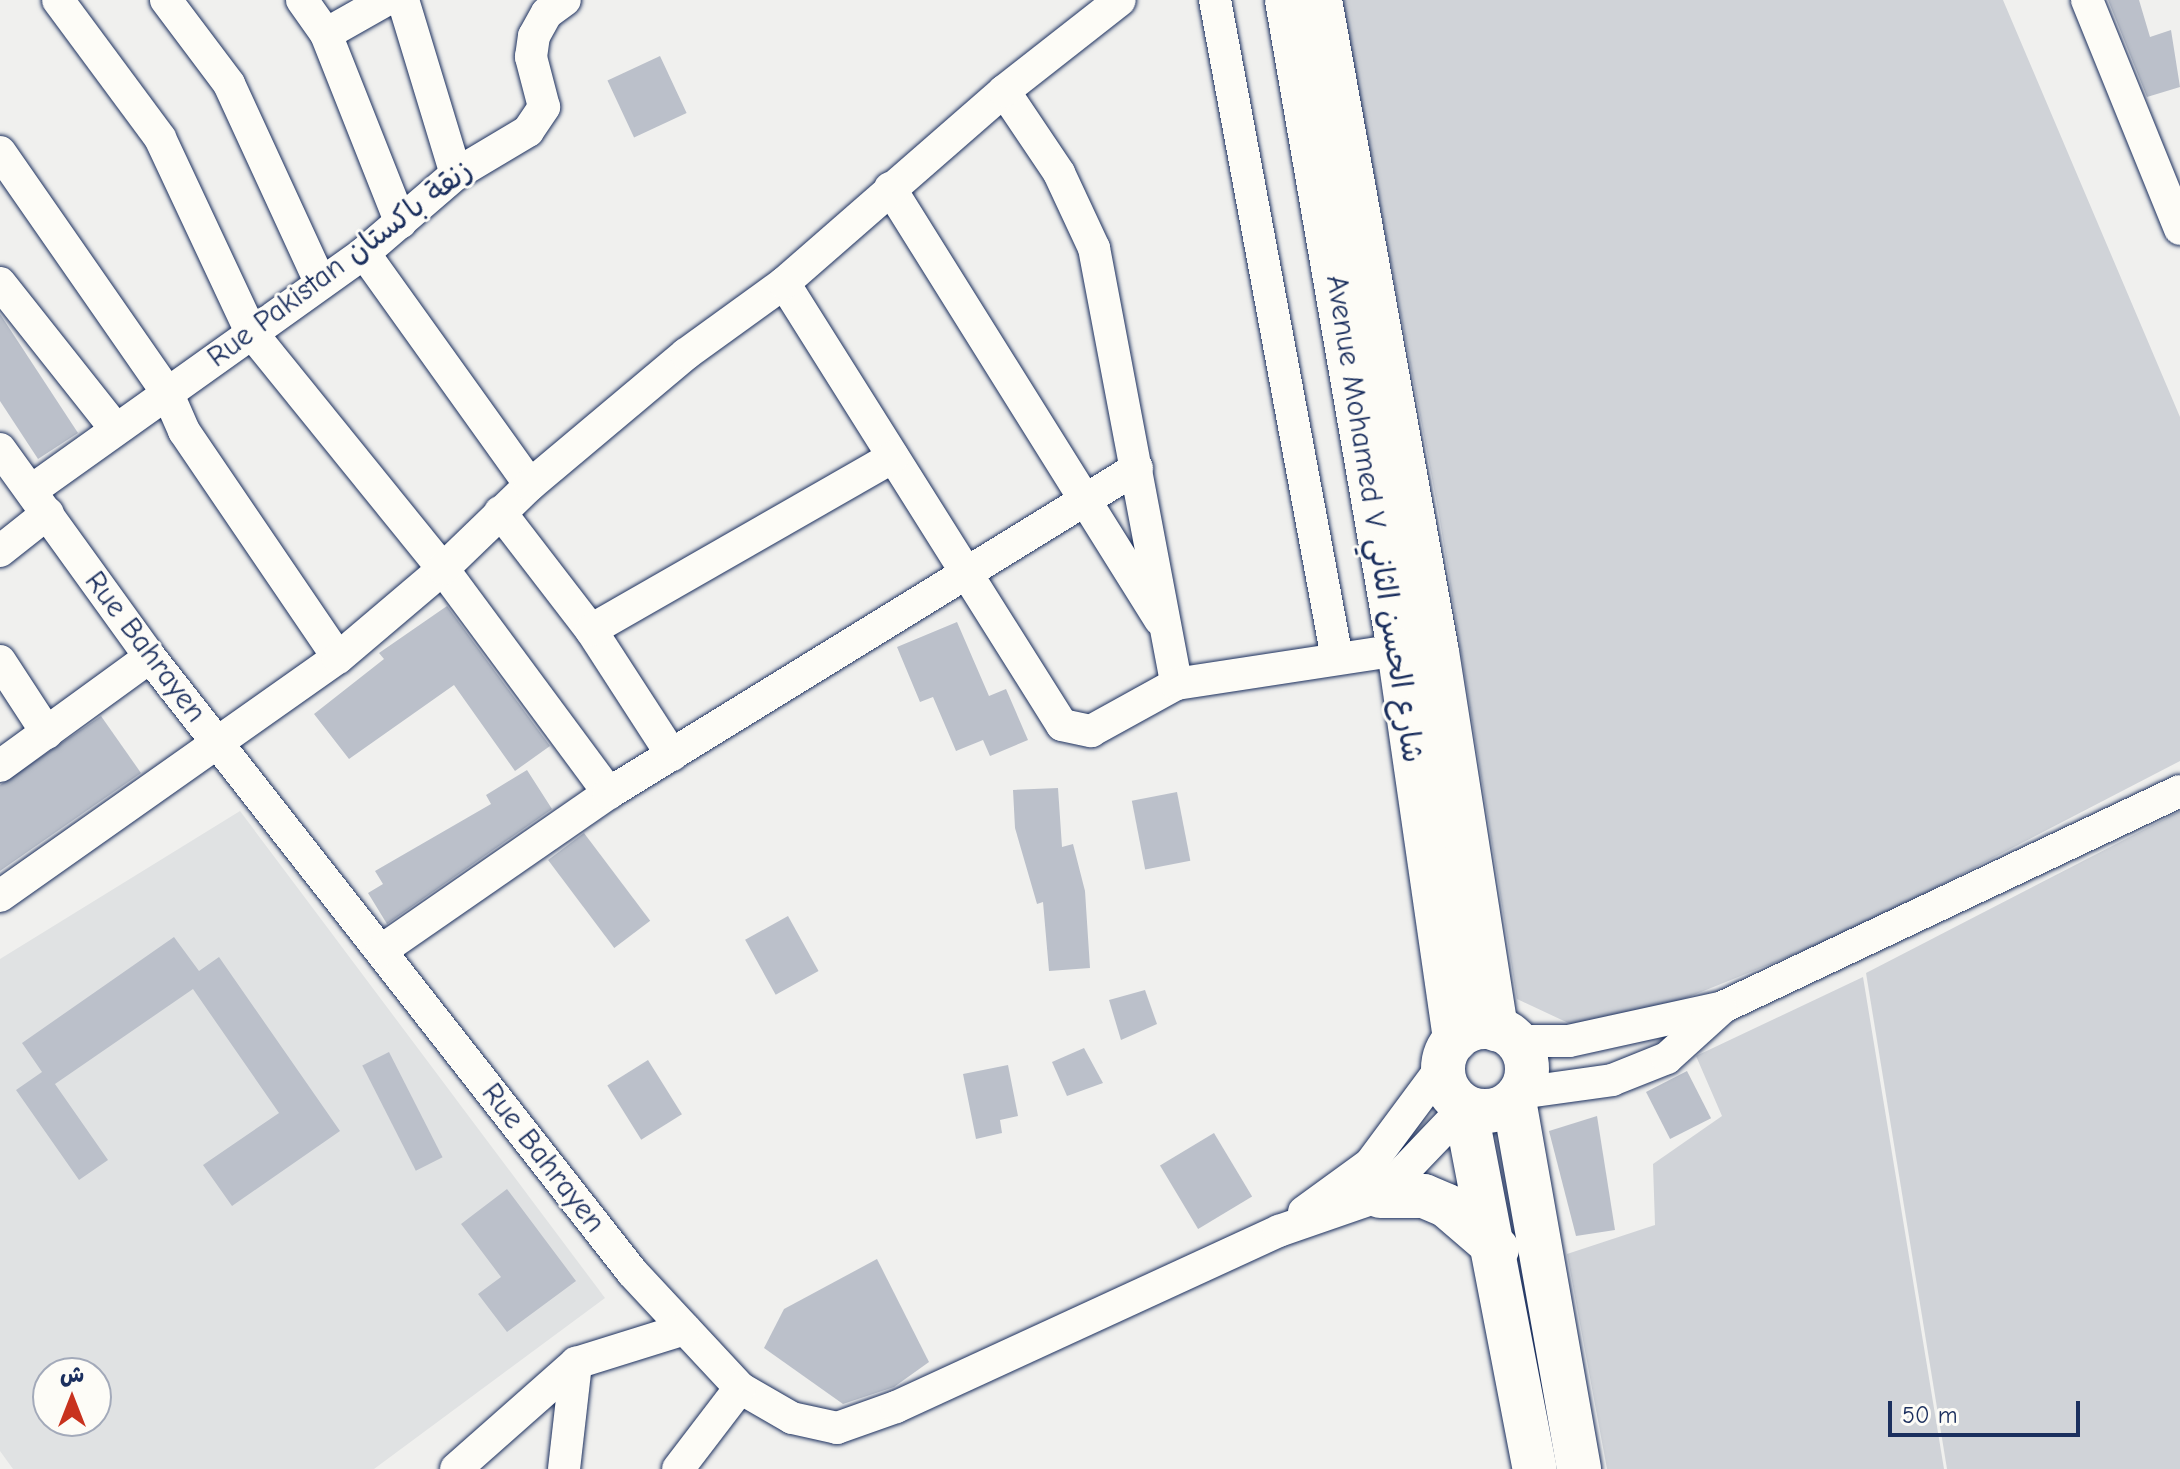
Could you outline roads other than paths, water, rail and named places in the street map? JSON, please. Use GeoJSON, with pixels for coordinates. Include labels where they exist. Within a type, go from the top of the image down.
{"type":"FeatureCollection","features":[{"type":"Feature","properties":{"kind":"highway","name":"Avenue Mohamed V شارع الحسن الثاني"},"geometry":{"type":"LineString","coordinates":[[1287,0],[1399,650],[1448,1054]]}},
{"type":"Feature","properties":{"kind":"highway","name":"Avenue Mohamed V شارع الحسن الثاني"},"geometry":{"type":"LineString","coordinates":[[1320,0],[1506,1035]]}},
{"type":"Feature","properties":{"kind":"highway"},"geometry":{"type":"LineString","coordinates":[[1535,1469],[1497,1249],[1465,1107],[1446,1086],[1448,1054],[1474,1028],[1506,1035],[1527,1066],[1517,1096],[1579,1469]]}},
{"type":"Feature","properties":{"kind":"highway"},"geometry":{"type":"LineString","coordinates":[[1465,1107],[1491,1111],[1517,1096]]}},
{"type":"Feature","properties":{"kind":"highway"},"geometry":{"type":"LineString","coordinates":[[1380,1196],[1435,1201],[1497,1249]]}},
{"type":"Feature","properties":{"kind":"street"},"geometry":{"type":"LineString","coordinates":[[58,0],[160,138],[251,332],[443,569],[609,793]]}},
{"type":"Feature","properties":{"kind":"street"},"geometry":{"type":"LineString","coordinates":[[166,0],[229,84],[320,282]]}},
{"type":"Feature","properties":{"kind":"street"},"geometry":{"type":"LineString","coordinates":[[302,0],[326,34],[401,223]]}},
{"type":"Feature","properties":{"kind":"street"},"geometry":{"type":"LineString","coordinates":[[326,34],[386,0]]}},
{"type":"Feature","properties":{"kind":"street"},"geometry":{"type":"LineString","coordinates":[[403,0],[456,174]]}},
{"type":"Feature","properties":{"kind":"street","name":"Rue Pakistan زنقة باكستان"},"geometry":{"type":"LineString","coordinates":[[0,551],[40,502],[115,428],[364,253],[456,174],[540,118],[544,93],[531,57],[534,36],[547,13],[565,0]]}},
{"type":"Feature","properties":{"kind":"street"},"geometry":{"type":"LineString","coordinates":[[0,896],[220,745],[338,658],[443,569],[530,485],[686,354],[784,283],[1004,91],[1120,0]]}},
{"type":"Feature","properties":{"kind":"street"},"geometry":{"type":"LineString","coordinates":[[1215,0],[1337,658]]}},
{"type":"Feature","properties":{"kind":"street"},"geometry":{"type":"LineString","coordinates":[[2087,0],[2180,229]]}},
{"type":"Feature","properties":{"kind":"street"},"geometry":{"type":"LineString","coordinates":[[1004,91],[1059,173],[1094,248],[1176,684]]}},
{"type":"Feature","properties":{"kind":"street"},"geometry":{"type":"LineString","coordinates":[[0,152],[167,392],[184,431],[338,658]]}},
{"type":"Feature","properties":{"kind":"street"},"geometry":{"type":"LineString","coordinates":[[890,188],[1082,504],[1167,630]]}},
{"type":"Feature","properties":{"kind":"street"},"geometry":{"type":"LineString","coordinates":[[364,253],[530,485]]}},
{"type":"Feature","properties":{"kind":"street"},"geometry":{"type":"LineString","coordinates":[[0,283],[115,428]]}},
{"type":"Feature","properties":{"kind":"street"},"geometry":{"type":"LineString","coordinates":[[784,283],[1062,725],[1091,731],[1176,684],[1399,650]]}},
{"type":"Feature","properties":{"kind":"street","name":"Rue Bahrayen"},"geometry":{"type":"LineString","coordinates":[[0,449],[150,657],[632,1272],[740,1388],[792,1418],[837,1428],[896,1407],[1279,1231],[1380,1196],[1465,1107]]}},
{"type":"Feature","properties":{"kind":"street"},"geometry":{"type":"LineString","coordinates":[[591,630],[893,457]]}},
{"type":"Feature","properties":{"kind":"street"},"geometry":{"type":"LineString","coordinates":[[382,950],[609,793],[1137,468]]}},
{"type":"Feature","properties":{"kind":"street"},"geometry":{"type":"LineString","coordinates":[[500,512],[591,630],[672,755]]}},
{"type":"Feature","properties":{"kind":"street"},"geometry":{"type":"LineString","coordinates":[[0,766],[150,657]]}},
{"type":"Feature","properties":{"kind":"street"},"geometry":{"type":"LineString","coordinates":[[0,661],[47,733]]}},
{"type":"Feature","properties":{"kind":"street"},"geometry":{"type":"LineString","coordinates":[[1506,1035],[1569,1041],[1723,1007],[2180,791]]}},
{"type":"Feature","properties":{"kind":"street"},"geometry":{"type":"LineString","coordinates":[[1517,1096],[1612,1080],[1667,1058],[1723,1007]]}},
{"type":"Feature","properties":{"kind":"street","name":"Rue Bahrayen"},"geometry":{"type":"LineString","coordinates":[[1279,1231],[1370,1164],[1448,1054]]}},
{"type":"Feature","properties":{"kind":"street"},"geometry":{"type":"LineString","coordinates":[[456,1469],[576,1363],[685,1329]]}},
{"type":"Feature","properties":{"kind":"street"},"geometry":{"type":"LineString","coordinates":[[564,1469],[576,1363]]}},
{"type":"Feature","properties":{"kind":"street"},"geometry":{"type":"LineString","coordinates":[[678,1469],[740,1388]]}}]}
